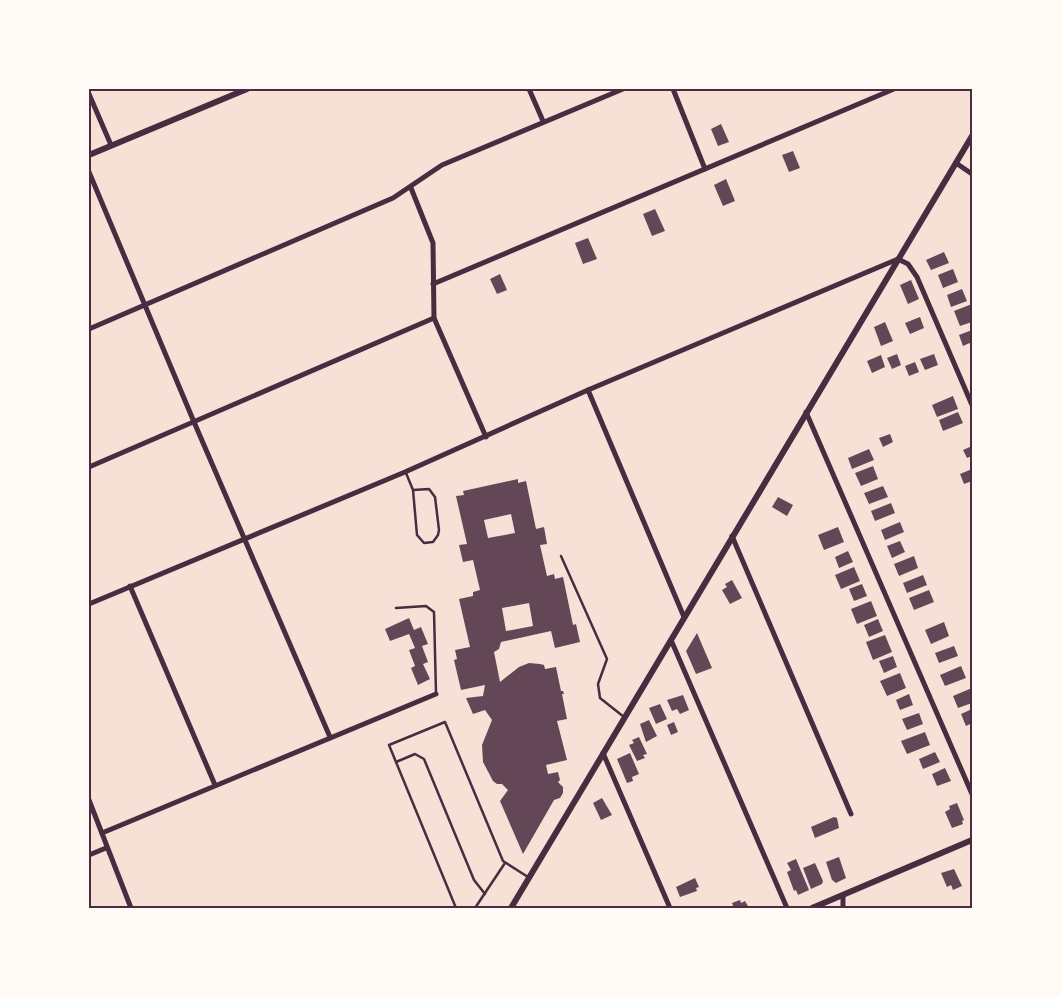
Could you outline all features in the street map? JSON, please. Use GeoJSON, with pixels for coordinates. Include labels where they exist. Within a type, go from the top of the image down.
{"type":"FeatureCollection","features":[{"type":"Feature","properties":{"kind":"street"},"geometry":{"type":"LineString","coordinates":[[89,155],[247,89]]}},
{"type":"Feature","properties":{"kind":"street"},"geometry":{"type":"LineString","coordinates":[[529,89],[543,122]]}},
{"type":"Feature","properties":{"kind":"street"},"geometry":{"type":"LineString","coordinates":[[89,328],[393,198],[411,188],[442,165],[622,89]]}},
{"type":"Feature","properties":{"kind":"street"},"geometry":{"type":"LineString","coordinates":[[673,89],[705,169]]}},
{"type":"Feature","properties":{"kind":"street"},"geometry":{"type":"LineString","coordinates":[[433,284],[894,89]]}},
{"type":"Feature","properties":{"kind":"street"},"geometry":{"type":"LineString","coordinates":[[89,94],[111,145]]}},
{"type":"Feature","properties":{"kind":"street"},"geometry":{"type":"LineString","coordinates":[[511,908],[972,136]]}},
{"type":"Feature","properties":{"kind":"street"},"geometry":{"type":"LineString","coordinates":[[956,163],[972,174]]}},
{"type":"Feature","properties":{"kind":"street"},"geometry":{"type":"LineString","coordinates":[[89,172],[144,305],[330,737]]}},
{"type":"Feature","properties":{"kind":"street"},"geometry":{"type":"LineString","coordinates":[[411,188],[433,243],[434,318],[486,437]]}},
{"type":"Feature","properties":{"kind":"street"},"geometry":{"type":"LineString","coordinates":[[89,604],[405,472],[588,390],[898,259],[908,264],[917,277],[972,405]]}},
{"type":"Feature","properties":{"kind":"street"},"geometry":{"type":"LineString","coordinates":[[89,467],[434,318]]}},
{"type":"Feature","properties":{"kind":"street"},"geometry":{"type":"LineString","coordinates":[[588,390],[684,617]]}},
{"type":"Feature","properties":{"kind":"street"},"geometry":{"type":"LineString","coordinates":[[806,412],[972,794]]}},
{"type":"Feature","properties":{"kind":"street"},"geometry":{"type":"LineString","coordinates":[[732,536],[851,814]]}},
{"type":"Feature","properties":{"kind":"street"},"geometry":{"type":"LineString","coordinates":[[130,586],[215,786]]}},
{"type":"Feature","properties":{"kind":"street"},"geometry":{"type":"LineString","coordinates":[[671,640],[787,908]]}},
{"type":"Feature","properties":{"kind":"street"},"geometry":{"type":"LineString","coordinates":[[102,833],[436,694]]}},
{"type":"Feature","properties":{"kind":"street"},"geometry":{"type":"LineString","coordinates":[[603,752],[670,908]]}},
{"type":"Feature","properties":{"kind":"street"},"geometry":{"type":"LineString","coordinates":[[89,800],[106,848],[131,908]]}},
{"type":"Feature","properties":{"kind":"street"},"geometry":{"type":"LineString","coordinates":[[812,908],[972,840]]}},
{"type":"Feature","properties":{"kind":"street"},"geometry":{"type":"LineString","coordinates":[[89,855],[106,848]]}},
{"type":"Feature","properties":{"kind":"street"},"geometry":{"type":"LineString","coordinates":[[843,895],[843,908]]}},
{"type":"Feature","properties":{"kind":"lane"},"geometry":{"type":"LineString","coordinates":[[405,472],[412,490],[416,535],[424,543],[433,542],[439,530],[435,496],[429,489],[412,490]]}},
{"type":"Feature","properties":{"kind":"lane"},"geometry":{"type":"LineString","coordinates":[[562,556],[607,659],[598,684],[600,698],[624,717]]}},
{"type":"Feature","properties":{"kind":"lane"},"geometry":{"type":"LineString","coordinates":[[396,608],[426,606],[434,612],[436,694]]}},
{"type":"Feature","properties":{"kind":"lane"},"geometry":{"type":"LineString","coordinates":[[456,908],[389,745],[445,722],[505,862],[529,878]]}},
{"type":"Feature","properties":{"kind":"lane"},"geometry":{"type":"LineString","coordinates":[[396,762],[415,754],[424,759],[474,880],[485,894]]}},
{"type":"Feature","properties":{"kind":"lane"},"geometry":{"type":"LineString","coordinates":[[475,908],[505,862]]}},
{"type":"Feature","properties":{"kind":"building"},"geometry":{"type":"Polygon","coordinates":[[[721,124],[729,142],[718,146],[711,129],[721,124]]]}},
{"type":"Feature","properties":{"kind":"building"},"geometry":{"type":"Polygon","coordinates":[[[793,151],[800,168],[789,172],[782,155],[793,151]]]}},
{"type":"Feature","properties":{"kind":"building"},"geometry":{"type":"Polygon","coordinates":[[[726,179],[735,201],[723,206],[714,185],[726,179]]]}},
{"type":"Feature","properties":{"kind":"building"},"geometry":{"type":"Polygon","coordinates":[[[655,209],[665,231],[652,236],[643,214],[655,209]]]}},
{"type":"Feature","properties":{"kind":"building"},"geometry":{"type":"Polygon","coordinates":[[[588,238],[597,259],[583,264],[575,243],[588,238]]]}},
{"type":"Feature","properties":{"kind":"building"},"geometry":{"type":"Polygon","coordinates":[[[944,252],[949,263],[931,270],[926,260],[944,252]]]}},
{"type":"Feature","properties":{"kind":"building"},"geometry":{"type":"Polygon","coordinates":[[[953,269],[958,282],[943,288],[938,275],[953,269]]]}},
{"type":"Feature","properties":{"kind":"building"},"geometry":{"type":"Polygon","coordinates":[[[500,274],[507,290],[497,294],[490,279],[500,274]]]}},
{"type":"Feature","properties":{"kind":"building"},"geometry":{"type":"Polygon","coordinates":[[[911,280],[919,299],[908,304],[900,285],[911,280]]]}},
{"type":"Feature","properties":{"kind":"building"},"geometry":{"type":"Polygon","coordinates":[[[962,289],[967,301],[951,307],[947,295],[962,289]]]}},
{"type":"Feature","properties":{"kind":"building"},"geometry":{"type":"Polygon","coordinates":[[[972,304],[972,322],[960,326],[954,311],[972,304]]]}},
{"type":"Feature","properties":{"kind":"building"},"geometry":{"type":"Polygon","coordinates":[[[920,317],[924,328],[910,334],[905,323],[920,317]]]}},
{"type":"Feature","properties":{"kind":"building"},"geometry":{"type":"Polygon","coordinates":[[[885,322],[893,341],[881,346],[874,327],[885,322]]]}},
{"type":"Feature","properties":{"kind":"building"},"geometry":{"type":"Polygon","coordinates":[[[972,330],[972,342],[963,346],[959,335],[972,330]]]}},
{"type":"Feature","properties":{"kind":"building"},"geometry":{"type":"Polygon","coordinates":[[[897,354],[901,365],[892,369],[887,358],[897,354]]]}},
{"type":"Feature","properties":{"kind":"building"},"geometry":{"type":"Polygon","coordinates":[[[934,354],[938,365],[925,370],[920,359],[934,354]]]}},
{"type":"Feature","properties":{"kind":"building"},"geometry":{"type":"Polygon","coordinates":[[[881,355],[885,367],[872,373],[867,361],[881,355]]]}},
{"type":"Feature","properties":{"kind":"building"},"geometry":{"type":"Polygon","coordinates":[[[915,362],[919,372],[909,376],[905,366],[915,362]]]}},
{"type":"Feature","properties":{"kind":"building"},"geometry":{"type":"Polygon","coordinates":[[[953,396],[958,409],[937,417],[932,405],[953,396]]]}},
{"type":"Feature","properties":{"kind":"building"},"geometry":{"type":"Polygon","coordinates":[[[958,412],[963,423],[943,431],[939,420],[958,412]]]}},
{"type":"Feature","properties":{"kind":"building"},"geometry":{"type":"Polygon","coordinates":[[[890,434],[893,442],[883,447],[879,438],[890,434]]]}},
{"type":"Feature","properties":{"kind":"building"},"geometry":{"type":"Polygon","coordinates":[[[972,446],[972,456],[967,458],[963,450],[972,446]]]}},
{"type":"Feature","properties":{"kind":"building"},"geometry":{"type":"Polygon","coordinates":[[[869,449],[874,460],[852,469],[848,458],[869,449]]]}},
{"type":"Feature","properties":{"kind":"building"},"geometry":{"type":"Polygon","coordinates":[[[873,466],[878,479],[861,486],[855,473],[873,466]]]}},
{"type":"Feature","properties":{"kind":"building"},"geometry":{"type":"Polygon","coordinates":[[[972,469],[972,481],[964,484],[960,474],[972,469]]]}},
{"type":"Feature","properties":{"kind":"building"},"geometry":{"type":"Polygon","coordinates":[[[518,479],[518,483],[526,481],[536,529],[544,527],[547,544],[540,545],[547,576],[554,574],[555,579],[563,577],[573,625],[576,624],[580,642],[555,648],[551,631],[501,642],[499,649],[494,652],[500,682],[519,667],[529,663],[544,665],[545,669],[556,667],[561,691],[564,694],[562,694],[567,719],[557,721],[567,760],[546,765],[548,774],[558,772],[560,780],[558,782],[563,787],[563,793],[560,798],[554,800],[523,854],[500,801],[508,790],[502,784],[497,784],[493,781],[483,762],[482,745],[492,720],[485,710],[473,714],[466,698],[483,696],[485,685],[461,690],[454,660],[457,659],[455,650],[470,647],[459,599],[473,596],[473,592],[480,590],[473,560],[463,562],[459,545],[467,544],[456,496],[464,495],[463,491],[518,479]],[[511,514],[484,520],[488,538],[515,533],[511,514]],[[529,603],[502,608],[506,631],[533,626],[529,603]]]}},
{"type":"Feature","properties":{"kind":"building"},"geometry":{"type":"Polygon","coordinates":[[[883,486],[888,497],[869,504],[864,493],[883,486]]]}},
{"type":"Feature","properties":{"kind":"building"},"geometry":{"type":"Polygon","coordinates":[[[778,497],[793,505],[787,516],[772,507],[778,497]]]}},
{"type":"Feature","properties":{"kind":"building"},"geometry":{"type":"Polygon","coordinates":[[[891,503],[895,513],[875,521],[871,511],[891,503]]]}},
{"type":"Feature","properties":{"kind":"building"},"geometry":{"type":"Polygon","coordinates":[[[900,522],[904,532],[885,540],[881,530],[900,522]]]}},
{"type":"Feature","properties":{"kind":"building"},"geometry":{"type":"Polygon","coordinates":[[[838,527],[844,542],[824,550],[818,535],[838,527]]]}},
{"type":"Feature","properties":{"kind":"building"},"geometry":{"type":"Polygon","coordinates":[[[900,541],[905,552],[892,558],[887,546],[900,541]]]}},
{"type":"Feature","properties":{"kind":"building"},"geometry":{"type":"Polygon","coordinates":[[[848,551],[853,562],[839,568],[835,557],[848,551]]]}},
{"type":"Feature","properties":{"kind":"building"},"geometry":{"type":"Polygon","coordinates":[[[914,556],[918,568],[899,576],[894,564],[914,556]]]}},
{"type":"Feature","properties":{"kind":"building"},"geometry":{"type":"Polygon","coordinates":[[[854,567],[860,581],[841,589],[835,575],[854,567]]]}},
{"type":"Feature","properties":{"kind":"building"},"geometry":{"type":"Polygon","coordinates":[[[923,575],[927,585],[907,593],[903,583],[923,575]]]}},
{"type":"Feature","properties":{"kind":"building"},"geometry":{"type":"Polygon","coordinates":[[[732,580],[742,598],[730,604],[722,590],[727,587],[725,584],[732,580]]]}},
{"type":"Feature","properties":{"kind":"building"},"geometry":{"type":"Polygon","coordinates":[[[862,584],[867,596],[854,601],[849,589],[862,584]]]}},
{"type":"Feature","properties":{"kind":"building"},"geometry":{"type":"Polygon","coordinates":[[[929,590],[934,602],[914,610],[909,598],[929,590]]]}},
{"type":"Feature","properties":{"kind":"building"},"geometry":{"type":"Polygon","coordinates":[[[871,601],[877,616],[857,624],[851,609],[871,601]]]}},
{"type":"Feature","properties":{"kind":"building"},"geometry":{"type":"Polygon","coordinates":[[[409,618],[414,630],[421,627],[428,644],[422,646],[428,662],[423,664],[430,679],[418,685],[411,668],[415,666],[409,650],[415,648],[409,634],[390,641],[385,629],[409,618]]]}},
{"type":"Feature","properties":{"kind":"building"},"geometry":{"type":"Polygon","coordinates":[[[878,619],[883,631],[869,637],[864,625],[878,619]]]}},
{"type":"Feature","properties":{"kind":"building"},"geometry":{"type":"Polygon","coordinates":[[[944,622],[949,636],[931,644],[925,630],[944,622]]]}},
{"type":"Feature","properties":{"kind":"building"},"geometry":{"type":"Polygon","coordinates":[[[697,633],[712,668],[696,674],[686,651],[697,633]]]}},
{"type":"Feature","properties":{"kind":"building"},"geometry":{"type":"Polygon","coordinates":[[[885,635],[892,652],[873,660],[866,642],[885,635]]]}},
{"type":"Feature","properties":{"kind":"building"},"geometry":{"type":"Polygon","coordinates":[[[954,646],[958,656],[939,663],[935,653],[954,646]]]}},
{"type":"Feature","properties":{"kind":"building"},"geometry":{"type":"Polygon","coordinates":[[[893,656],[897,667],[884,673],[879,661],[893,656]]]}},
{"type":"Feature","properties":{"kind":"building"},"geometry":{"type":"Polygon","coordinates":[[[961,666],[966,678],[945,686],[940,675],[961,666]]]}},
{"type":"Feature","properties":{"kind":"building"},"geometry":{"type":"Polygon","coordinates":[[[900,673],[906,688],[887,696],[880,681],[900,673]]]}},
{"type":"Feature","properties":{"kind":"building"},"geometry":{"type":"Polygon","coordinates":[[[972,688],[972,703],[958,708],[953,696],[972,688]]]}},
{"type":"Feature","properties":{"kind":"building"},"geometry":{"type":"Polygon","coordinates":[[[909,694],[913,705],[900,710],[896,700],[909,694]]]}},
{"type":"Feature","properties":{"kind":"building"},"geometry":{"type":"Polygon","coordinates":[[[683,695],[689,710],[680,714],[677,709],[672,711],[667,700],[683,695]]]}},
{"type":"Feature","properties":{"kind":"building"},"geometry":{"type":"Polygon","coordinates":[[[660,704],[667,719],[656,724],[649,708],[660,704]]]}},
{"type":"Feature","properties":{"kind":"building"},"geometry":{"type":"Polygon","coordinates":[[[972,709],[972,723],[966,726],[961,714],[972,709]]]}},
{"type":"Feature","properties":{"kind":"building"},"geometry":{"type":"Polygon","coordinates":[[[919,713],[923,724],[907,730],[902,719],[919,713]]]}},
{"type":"Feature","properties":{"kind":"building"},"geometry":{"type":"Polygon","coordinates":[[[649,720],[657,736],[646,742],[640,724],[649,720]]]}},
{"type":"Feature","properties":{"kind":"building"},"geometry":{"type":"Polygon","coordinates":[[[674,722],[678,732],[671,735],[667,725],[674,722]]]}},
{"type":"Feature","properties":{"kind":"building"},"geometry":{"type":"Polygon","coordinates":[[[925,732],[930,745],[907,754],[901,741],[925,732]]]}},
{"type":"Feature","properties":{"kind":"building"},"geometry":{"type":"Polygon","coordinates":[[[639,737],[647,754],[643,755],[645,758],[637,761],[629,745],[634,743],[632,740],[639,737]]]}},
{"type":"Feature","properties":{"kind":"building"},"geometry":{"type":"Polygon","coordinates":[[[935,752],[940,762],[923,769],[919,759],[935,752]]]}},
{"type":"Feature","properties":{"kind":"building"},"geometry":{"type":"Polygon","coordinates":[[[630,753],[639,774],[632,777],[633,781],[627,783],[617,759],[630,753]]]}},
{"type":"Feature","properties":{"kind":"building"},"geometry":{"type":"Polygon","coordinates":[[[945,768],[951,781],[937,786],[932,774],[945,768]]]}},
{"type":"Feature","properties":{"kind":"building"},"geometry":{"type":"Polygon","coordinates":[[[602,798],[612,815],[601,820],[593,803],[602,798]]]}},
{"type":"Feature","properties":{"kind":"building"},"geometry":{"type":"Polygon","coordinates":[[[957,803],[964,820],[962,821],[963,824],[952,828],[945,812],[950,809],[949,806],[957,803]]]}},
{"type":"Feature","properties":{"kind":"building"},"geometry":{"type":"Polygon","coordinates":[[[834,817],[837,818],[839,828],[815,838],[811,827],[834,817]]]}},
{"type":"Feature","properties":{"kind":"building"},"geometry":{"type":"Polygon","coordinates":[[[839,857],[846,878],[836,883],[832,880],[826,862],[839,857]]]}},
{"type":"Feature","properties":{"kind":"building"},"geometry":{"type":"Polygon","coordinates":[[[796,859],[809,890],[798,895],[796,890],[794,891],[787,872],[791,870],[787,863],[796,859]]]}},
{"type":"Feature","properties":{"kind":"building"},"geometry":{"type":"Polygon","coordinates":[[[815,863],[823,881],[822,884],[811,889],[803,868],[815,863]]]}},
{"type":"Feature","properties":{"kind":"building"},"geometry":{"type":"Polygon","coordinates":[[[954,869],[962,886],[953,890],[951,885],[947,887],[941,873],[954,869]]]}},
{"type":"Feature","properties":{"kind":"building"},"geometry":{"type":"Polygon","coordinates":[[[695,878],[699,887],[696,888],[697,891],[680,897],[676,887],[695,878]]]}},
{"type":"Feature","properties":{"kind":"building"},"geometry":{"type":"Polygon","coordinates":[[[740,900],[741,903],[745,901],[749,908],[734,908],[732,903],[740,900]]]}}]}
